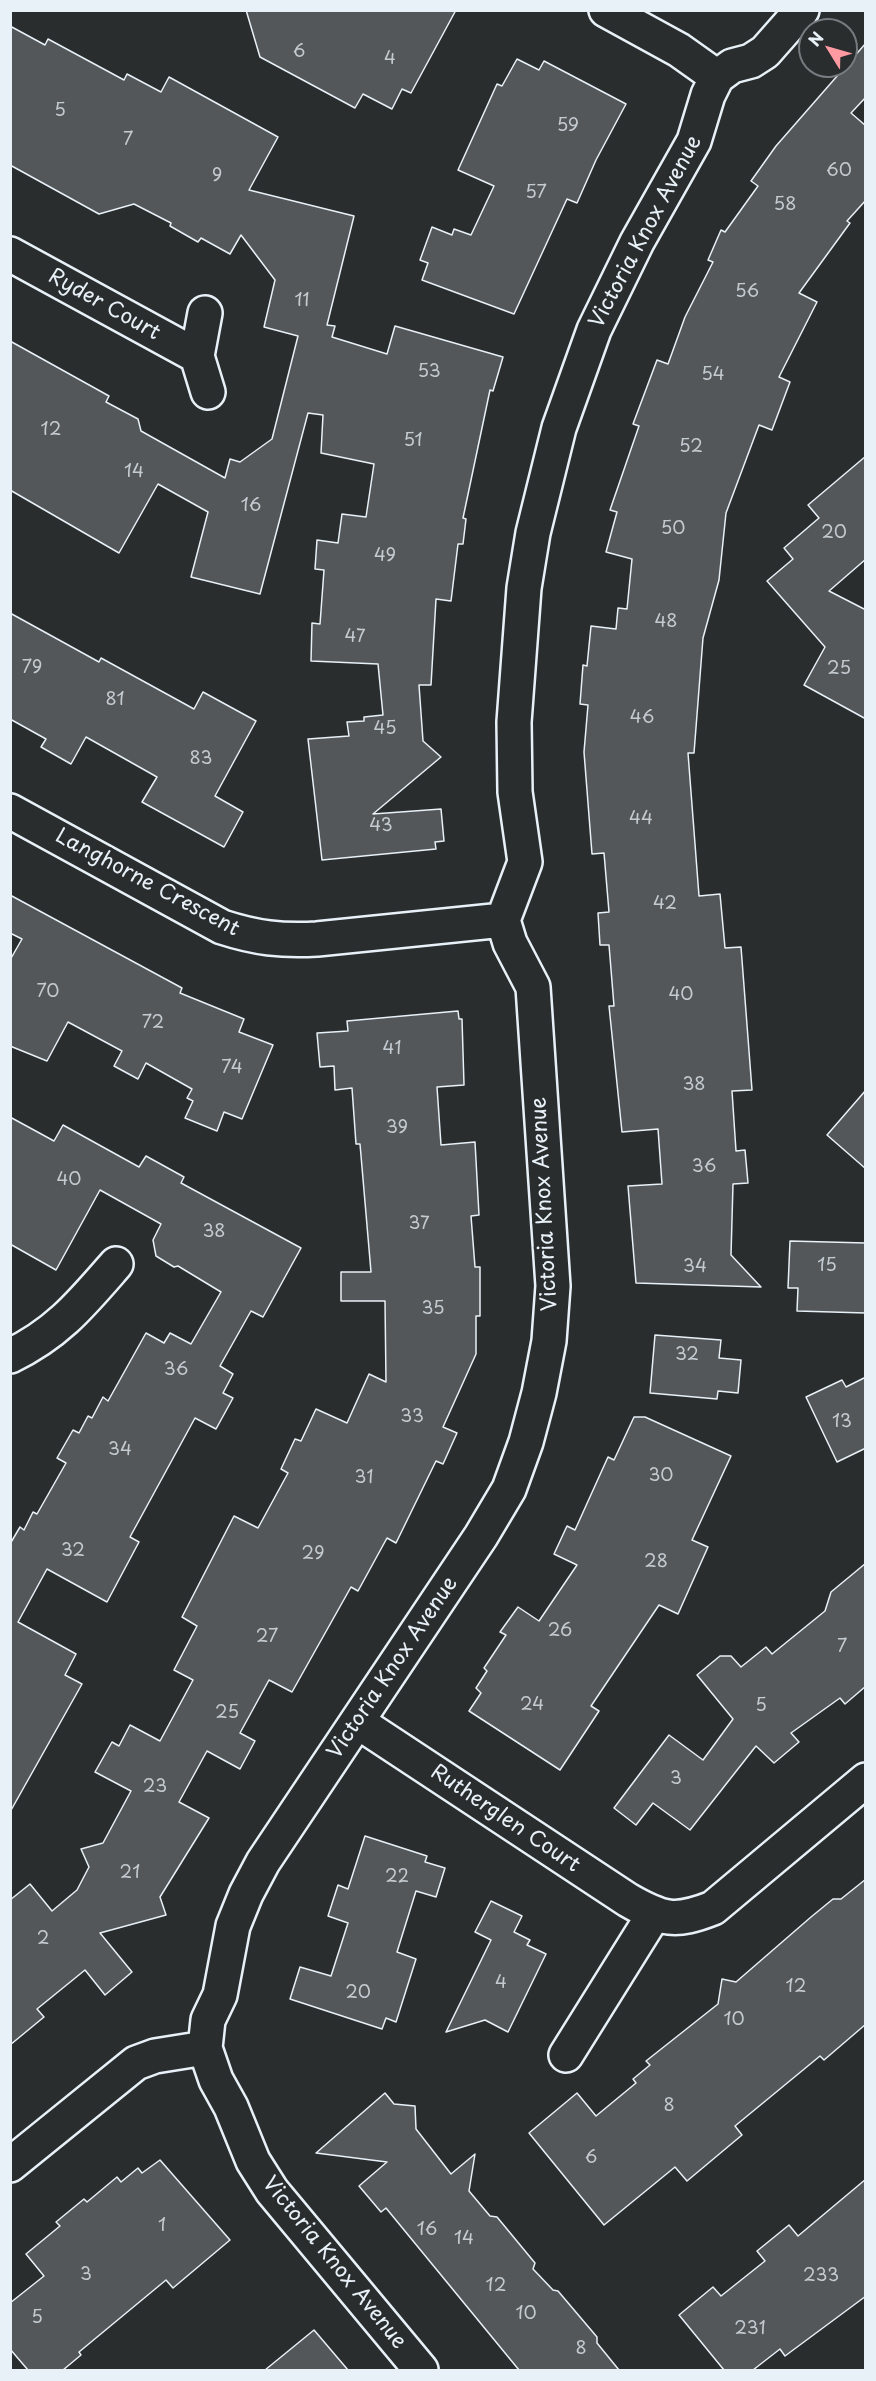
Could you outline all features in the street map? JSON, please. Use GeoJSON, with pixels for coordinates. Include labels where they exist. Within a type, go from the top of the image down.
{"type":"FeatureCollection","features":[{"type":"Feature","properties":{"kind":"street"},"geometry":{"type":"LineString","coordinates":[[606,10],[679,50],[717,77],[732,66],[751,61],[765,52],[802,10]]}},
{"type":"Feature","properties":{"kind":"street","name":"Victoria Knox Avenue"},"geometry":{"type":"LineString","coordinates":[[421,2370],[272,2191],[253,2161],[231,2107],[216,2080],[205,2048],[208,2020],[220,1995],[234,1926],[246,1894],[263,1862],[481,1536],[509,1489],[526,1442],[545,1362],[553,1286],[533,987],[510,943],[503,920],[525,862],[515,792],[514,722],[524,588],[533,533],[559,428],[594,330],[637,242],[694,141],[708,95],[717,77]]}},
{"type":"Feature","properties":{"kind":"street","name":"Ryder Court"},"geometry":{"type":"LineString","coordinates":[[10,254],[197,356]]}},
{"type":"Feature","properties":{"kind":"street"},"geometry":{"type":"LineString","coordinates":[[205,313],[197,356],[208,392]]}},
{"type":"Feature","properties":{"kind":"street","name":"Langhorne Crescent"},"geometry":{"type":"LineString","coordinates":[[10,811],[222,927],[255,938],[288,941],[317,939],[503,920]]}},
{"type":"Feature","properties":{"kind":"street"},"geometry":{"type":"LineString","coordinates":[[10,1356],[39,1342],[70,1317],[116,1264]]}},
{"type":"Feature","properties":{"kind":"street","name":"Rutherglen Court"},"geometry":{"type":"LineString","coordinates":[[358,1722],[628,1900],[654,1914],[672,1919],[689,1917],[713,1908],[866,1780]]}},
{"type":"Feature","properties":{"kind":"street"},"geometry":{"type":"LineString","coordinates":[[566,2055],[654,1914]]}},
{"type":"Feature","properties":{"kind":"street"},"geometry":{"type":"LineString","coordinates":[[10,2165],[136,2063],[155,2056],[205,2048]]}},
{"type":"Feature","properties":{"kind":"building"},"geometry":{"type":"Polygon","coordinates":[[[246,10],[456,10],[411,93],[402,89],[392,109],[363,94],[355,108],[260,57],[246,10]]]}},
{"type":"Feature","properties":{"kind":"building"},"geometry":{"type":"Polygon","coordinates":[[[10,26],[45,45],[48,39],[124,80],[127,74],[161,92],[169,77],[278,137],[249,190],[354,216],[327,325],[335,326],[332,337],[387,354],[395,326],[503,357],[493,391],[490,390],[463,518],[466,519],[463,544],[458,544],[451,601],[436,599],[431,685],[419,685],[423,741],[441,757],[373,814],[441,809],[444,841],[435,842],[436,849],[322,860],[308,739],[349,736],[347,722],[364,721],[364,717],[383,715],[378,664],[311,661],[312,623],[320,624],[324,570],[315,569],[317,540],[338,543],[342,514],[366,517],[374,464],[321,453],[323,415],[308,413],[260,594],[191,577],[208,512],[158,484],[119,553],[10,490],[10,341],[109,396],[106,402],[138,419],[141,431],[225,478],[230,459],[240,462],[272,439],[298,336],[264,327],[275,280],[241,235],[230,254],[201,238],[198,242],[170,226],[171,223],[134,204],[99,214],[10,165],[10,26]]]}},
{"type":"Feature","properties":{"kind":"building"},"geometry":{"type":"Polygon","coordinates":[[[866,43],[866,97],[851,113],[866,126],[866,200],[847,221],[850,223],[799,293],[817,302],[779,377],[790,382],[772,430],[759,425],[726,513],[719,580],[703,638],[694,753],[688,753],[699,896],[720,894],[725,948],[741,947],[752,1090],[732,1091],[736,1151],[745,1150],[748,1183],[733,1184],[731,1255],[761,1287],[636,1283],[628,1186],[662,1184],[658,1129],[622,1132],[609,1006],[614,1006],[609,945],[600,945],[598,913],[609,912],[604,853],[592,854],[584,752],[588,705],[580,704],[583,665],[587,666],[591,626],[616,629],[618,608],[627,609],[632,559],[606,552],[617,512],[610,510],[639,426],[633,424],[657,360],[668,364],[685,317],[713,262],[708,260],[721,230],[725,232],[758,186],[751,181],[776,146],[835,78],[858,78],[858,52],[866,43]]]}},
{"type":"Feature","properties":{"kind":"building"},"geometry":{"type":"Polygon","coordinates":[[[517,59],[539,70],[544,61],[626,104],[596,160],[577,203],[567,199],[514,314],[422,280],[428,263],[420,260],[432,227],[452,235],[454,229],[471,235],[494,186],[458,170],[497,84],[502,86],[517,59]]]}},
{"type":"Feature","properties":{"kind":"building"},"geometry":{"type":"Polygon","coordinates":[[[866,456],[866,559],[829,591],[866,610],[866,719],[804,685],[825,647],[767,581],[793,559],[784,548],[819,518],[808,505],[866,456]]]}},
{"type":"Feature","properties":{"kind":"building"},"geometry":{"type":"Polygon","coordinates":[[[10,613],[99,662],[101,658],[194,709],[203,692],[256,721],[215,796],[243,812],[224,847],[142,802],[157,777],[86,737],[71,764],[41,747],[46,739],[10,719],[10,613]]]}},
{"type":"Feature","properties":{"kind":"building"},"geometry":{"type":"Polygon","coordinates":[[[10,895],[182,988],[180,993],[244,1019],[239,1032],[273,1045],[242,1119],[224,1112],[217,1131],[185,1118],[193,1101],[187,1098],[192,1089],[146,1063],[138,1079],[114,1066],[122,1051],[68,1022],[47,1061],[10,1046],[10,960],[22,939],[10,933],[10,895]]]}},
{"type":"Feature","properties":{"kind":"building"},"geometry":{"type":"Polygon","coordinates":[[[458,1011],[459,1019],[462,1019],[464,1085],[437,1087],[441,1145],[475,1142],[479,1215],[471,1216],[475,1267],[480,1267],[480,1316],[476,1316],[476,1354],[443,1427],[457,1433],[443,1464],[436,1461],[396,1543],[387,1538],[358,1591],[351,1587],[292,1692],[269,1680],[240,1733],[255,1741],[240,1769],[207,1751],[179,1802],[209,1818],[160,1897],[166,1915],[100,1933],[132,1972],[105,1995],[85,1970],[37,2009],[44,2017],[10,2045],[10,1900],[30,1884],[52,1911],[77,1890],[89,1867],[81,1849],[103,1843],[131,1791],[95,1772],[112,1742],[119,1746],[130,1725],[160,1741],[193,1680],[174,1670],[197,1626],[182,1617],[234,1516],[258,1528],[288,1473],[281,1469],[295,1439],[301,1441],[316,1409],[347,1423],[369,1374],[386,1382],[385,1301],[341,1301],[341,1272],[371,1272],[360,1144],[356,1144],[352,1088],[335,1090],[334,1066],[320,1067],[317,1033],[348,1031],[347,1021],[458,1011]]]}},
{"type":"Feature","properties":{"kind":"building"},"geometry":{"type":"Polygon","coordinates":[[[866,1090],[866,1169],[827,1135],[866,1090]]]}},
{"type":"Feature","properties":{"kind":"building"},"geometry":{"type":"Polygon","coordinates":[[[10,1117],[54,1141],[63,1125],[139,1167],[146,1156],[184,1177],[181,1183],[301,1248],[263,1317],[251,1311],[220,1366],[233,1374],[223,1393],[233,1398],[216,1429],[195,1418],[130,1537],[139,1542],[107,1602],[47,1569],[18,1622],[76,1654],[65,1675],[82,1684],[10,1812],[10,1544],[20,1527],[24,1530],[33,1512],[37,1514],[66,1463],[57,1458],[73,1430],[79,1433],[88,1416],[92,1418],[103,1397],[108,1401],[146,1333],[164,1343],[170,1333],[191,1344],[221,1292],[178,1266],[174,1267],[156,1256],[153,1240],[161,1224],[100,1190],[56,1270],[10,1244],[10,1117]]]}},
{"type":"Feature","properties":{"kind":"building"},"geometry":{"type":"Polygon","coordinates":[[[790,1241],[866,1243],[866,1313],[797,1311],[798,1288],[788,1288],[790,1241]]]}},
{"type":"Feature","properties":{"kind":"building"},"geometry":{"type":"Polygon","coordinates":[[[655,1335],[721,1340],[719,1358],[741,1360],[738,1393],[718,1391],[717,1399],[650,1393],[655,1335]]]}},
{"type":"Feature","properties":{"kind":"building"},"geometry":{"type":"Polygon","coordinates":[[[866,1377],[866,1448],[837,1462],[806,1397],[842,1380],[846,1387],[866,1377]]]}},
{"type":"Feature","properties":{"kind":"building"},"geometry":{"type":"Polygon","coordinates":[[[634,1417],[645,1417],[731,1456],[692,1540],[708,1547],[678,1614],[659,1605],[591,1706],[599,1711],[560,1770],[469,1711],[481,1693],[476,1688],[487,1671],[484,1668],[506,1635],[500,1632],[518,1607],[539,1621],[577,1565],[554,1554],[567,1526],[575,1530],[608,1457],[614,1460],[634,1417]]]}},
{"type":"Feature","properties":{"kind":"building"},"geometry":{"type":"Polygon","coordinates":[[[866,1563],[866,1686],[845,1704],[840,1698],[791,1733],[799,1742],[774,1763],[756,1746],[690,1830],[653,1803],[636,1825],[614,1808],[669,1735],[703,1760],[733,1719],[697,1675],[720,1656],[731,1656],[741,1667],[766,1647],[772,1654],[825,1611],[831,1592],[866,1563]]]}},
{"type":"Feature","properties":{"kind":"building"},"geometry":{"type":"Polygon","coordinates":[[[365,1836],[427,1856],[425,1862],[445,1868],[436,1897],[416,1891],[397,1952],[416,1959],[396,2022],[386,2018],[382,2029],[290,1999],[300,1967],[331,1976],[348,1923],[328,1916],[338,1885],[348,1889],[365,1836]]]}},
{"type":"Feature","properties":{"kind":"building"},"geometry":{"type":"Polygon","coordinates":[[[866,1879],[866,2024],[824,2060],[820,2056],[735,2126],[742,2135],[687,2181],[675,2167],[604,2225],[529,2133],[577,2093],[596,2116],[636,2083],[633,2079],[650,2065],[646,2061],[718,2004],[722,1979],[736,1982],[833,1899],[841,1899],[866,1879]]]}},
{"type":"Feature","properties":{"kind":"building"},"geometry":{"type":"Polygon","coordinates":[[[491,1901],[522,1916],[514,1932],[530,1940],[527,1945],[546,1954],[508,2032],[485,2020],[446,2032],[491,1940],[475,1932],[491,1901]]]}},
{"type":"Feature","properties":{"kind":"building"},"geometry":{"type":"Polygon","coordinates":[[[385,2093],[394,2104],[415,2106],[416,2129],[451,2174],[475,2154],[469,2191],[490,2216],[497,2217],[535,2263],[533,2269],[553,2290],[558,2291],[597,2337],[597,2343],[619,2370],[519,2370],[386,2208],[381,2212],[359,2186],[387,2162],[316,2153],[385,2093]]]}},
{"type":"Feature","properties":{"kind":"building"},"geometry":{"type":"Polygon","coordinates":[[[160,2160],[230,2240],[173,2288],[166,2280],[79,2352],[81,2355],[63,2370],[28,2370],[10,2349],[10,2303],[44,2276],[26,2254],[60,2226],[56,2222],[84,2199],[87,2202],[117,2177],[121,2182],[138,2168],[142,2173],[160,2160]]]}},
{"type":"Feature","properties":{"kind":"building"},"geometry":{"type":"Polygon","coordinates":[[[866,2179],[866,2296],[785,2356],[780,2349],[753,2370],[724,2370],[679,2315],[713,2287],[721,2296],[765,2261],[757,2251],[789,2225],[798,2236],[866,2179]]]}},
{"type":"Feature","properties":{"kind":"building"},"geometry":{"type":"Polygon","coordinates":[[[314,2330],[348,2370],[265,2370],[314,2330]]]}}]}
